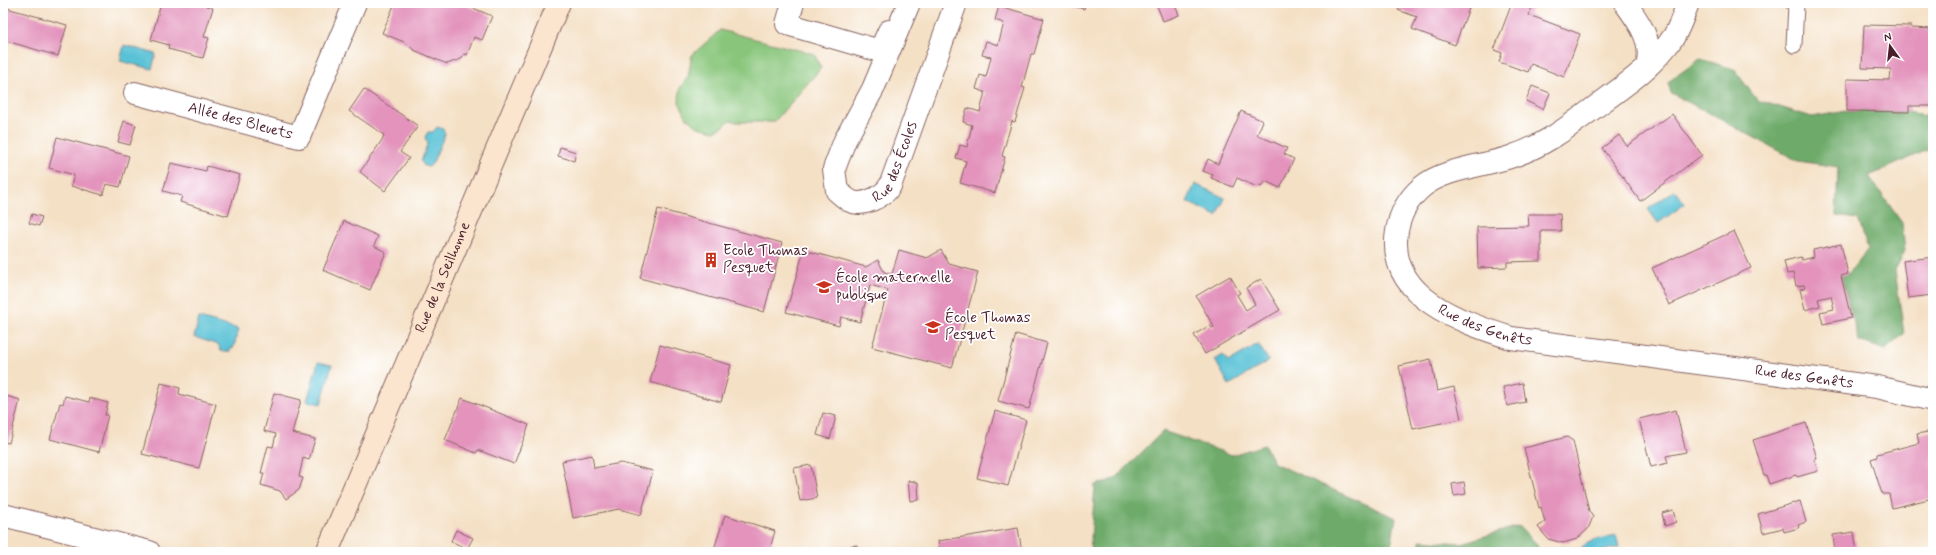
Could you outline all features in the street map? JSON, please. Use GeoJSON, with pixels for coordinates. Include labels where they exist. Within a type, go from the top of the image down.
{"type":"FeatureCollection","features":[{"type":"Feature","properties":{"kind":"street","name":"Allée des Bleuets"},"geometry":{"type":"LineString","coordinates":[[135,93],[299,137],[355,3]]}},
{"type":"Feature","properties":{"kind":"street","name":"Rue de la Seilhonne"},"geometry":{"type":"LineString","coordinates":[[328,552],[558,3]]}},
{"type":"Feature","properties":{"kind":"street"},"geometry":{"type":"LineString","coordinates":[[793,3],[787,24],[880,52],[901,3]]}},
{"type":"Feature","properties":{"kind":"street","name":"Rue des Écoles"},"geometry":{"type":"LineString","coordinates":[[909,3],[872,89],[845,140],[834,169],[837,191],[851,202],[876,199],[885,193],[890,186],[956,3]]}},
{"type":"Feature","properties":{"kind":"street"},"geometry":{"type":"LineString","coordinates":[[1625,3],[1638,21],[1645,35],[1650,56],[1647,67]]}},
{"type":"Feature","properties":{"kind":"street","name":"Rue des Genêts"},"geometry":{"type":"LineString","coordinates":[[1688,3],[1673,37],[1647,67],[1633,80],[1552,140],[1511,157],[1448,174],[1422,187],[1405,208],[1399,222],[1396,236],[1400,264],[1405,278],[1412,288],[1420,295],[1459,319],[1510,338],[1877,387],[1933,400]]}},
{"type":"Feature","properties":{"kind":"street"},"geometry":{"type":"LineString","coordinates":[[3,515],[149,552]]}},
{"type":"Feature","properties":{"kind":"lane"},"geometry":{"type":"LineString","coordinates":[[1793,3],[1796,5],[1794,45]]}},
{"type":"Feature","properties":{"kind":"green space"},"geometry":{"type":"Polygon","coordinates":[[[720,30],[814,54],[821,68],[774,122],[737,122],[730,120],[724,126],[714,131],[698,127],[687,118],[679,102],[680,88],[688,77],[692,55],[720,30]]]}},
{"type":"Feature","properties":{"kind":"green space"},"geometry":{"type":"Polygon","coordinates":[[[1700,59],[1734,69],[1757,100],[1812,117],[1847,111],[1909,112],[1933,118],[1933,151],[1930,149],[1869,176],[1902,223],[1905,251],[1895,270],[1904,334],[1885,350],[1859,341],[1841,276],[1848,274],[1868,249],[1858,219],[1836,216],[1838,167],[1798,161],[1671,93],[1668,82],[1700,59]]]}},
{"type":"Feature","properties":{"kind":"green space"},"geometry":{"type":"Polygon","coordinates":[[[1163,431],[1232,455],[1264,445],[1274,463],[1396,518],[1390,552],[1090,552],[1095,485],[1115,479],[1163,431]]]}},
{"type":"Feature","properties":{"kind":"green space"},"geometry":{"type":"Polygon","coordinates":[[[1519,526],[1537,544],[1539,552],[1420,552],[1420,540],[1461,543],[1519,526]]]}},
{"type":"Feature","properties":{"kind":"water"},"geometry":{"type":"Polygon","coordinates":[[[124,45],[156,54],[152,69],[120,61],[124,45]]]}},
{"type":"Feature","properties":{"kind":"water"},"geometry":{"type":"Polygon","coordinates":[[[437,127],[443,129],[445,134],[432,164],[429,167],[424,166],[421,161],[428,142],[425,139],[426,135],[428,132],[433,132],[437,127]]]}},
{"type":"Feature","properties":{"kind":"water"},"geometry":{"type":"Polygon","coordinates":[[[1195,184],[1225,198],[1217,216],[1187,202],[1195,184]]]}},
{"type":"Feature","properties":{"kind":"water"},"geometry":{"type":"Polygon","coordinates":[[[1675,190],[1685,204],[1658,223],[1648,209],[1675,190]]]}},
{"type":"Feature","properties":{"kind":"water"},"geometry":{"type":"Polygon","coordinates":[[[199,318],[239,329],[233,349],[231,348],[230,351],[223,352],[220,350],[219,345],[194,337],[199,318]]]}},
{"type":"Feature","properties":{"kind":"water"},"geometry":{"type":"Polygon","coordinates":[[[1258,344],[1269,361],[1229,385],[1215,360],[1223,355],[1228,362],[1258,344]]]}},
{"type":"Feature","properties":{"kind":"water"},"geometry":{"type":"Polygon","coordinates":[[[318,362],[332,365],[321,404],[307,401],[318,362]]]}},
{"type":"Feature","properties":{"kind":"water"},"geometry":{"type":"Polygon","coordinates":[[[1616,535],[1619,547],[1598,552],[1555,552],[1557,549],[1562,547],[1577,550],[1591,542],[1616,535]]]}},
{"type":"Feature","properties":{"kind":"building"},"geometry":{"type":"Polygon","coordinates":[[[161,3],[196,3],[213,8],[204,37],[209,38],[203,58],[168,49],[169,45],[151,40],[161,3]]]}},
{"type":"Feature","properties":{"kind":"building"},"geometry":{"type":"Polygon","coordinates":[[[395,3],[443,3],[450,6],[461,3],[492,16],[482,40],[474,37],[467,55],[464,54],[461,59],[447,64],[414,50],[404,42],[382,33],[395,3]]]}},
{"type":"Feature","properties":{"kind":"building"},"geometry":{"type":"Polygon","coordinates":[[[1063,3],[1086,3],[1084,9],[1063,3]]]}},
{"type":"Feature","properties":{"kind":"building"},"geometry":{"type":"Polygon","coordinates":[[[1156,3],[1174,3],[1179,15],[1163,21],[1156,3]]]}},
{"type":"Feature","properties":{"kind":"building"},"geometry":{"type":"Polygon","coordinates":[[[1401,3],[1471,3],[1455,45],[1412,29],[1417,17],[1398,10],[1401,3]]]}},
{"type":"Feature","properties":{"kind":"building"},"geometry":{"type":"Polygon","coordinates":[[[1512,3],[1534,3],[1529,15],[1580,34],[1564,77],[1531,64],[1528,72],[1499,62],[1502,53],[1494,50],[1512,3]]]}},
{"type":"Feature","properties":{"kind":"building"},"geometry":{"type":"Polygon","coordinates":[[[999,6],[1044,19],[1034,54],[1031,54],[1022,87],[1025,88],[1015,122],[1012,121],[1002,156],[1005,157],[995,193],[960,183],[966,161],[956,158],[960,145],[967,147],[972,125],[963,122],[967,108],[980,112],[985,92],[976,89],[980,75],[986,77],[991,57],[982,55],[986,41],[998,45],[1004,23],[995,20],[999,6]]]}},
{"type":"Feature","properties":{"kind":"building"},"geometry":{"type":"Polygon","coordinates":[[[3,7],[67,25],[58,56],[3,40],[3,7]]]}},
{"type":"Feature","properties":{"kind":"building"},"geometry":{"type":"Polygon","coordinates":[[[1864,25],[1911,26],[1911,28],[1933,29],[1933,106],[1909,106],[1909,112],[1847,111],[1847,79],[1890,80],[1891,69],[1862,68],[1864,25]]]}},
{"type":"Feature","properties":{"kind":"building"},"geometry":{"type":"Polygon","coordinates":[[[1532,86],[1550,93],[1543,109],[1526,101],[1532,86]]]}},
{"type":"Feature","properties":{"kind":"building"},"geometry":{"type":"Polygon","coordinates":[[[364,89],[418,126],[400,152],[409,158],[385,191],[360,172],[384,135],[349,111],[364,89]]]}},
{"type":"Feature","properties":{"kind":"building"},"geometry":{"type":"Polygon","coordinates":[[[1241,111],[1263,121],[1257,135],[1287,148],[1284,154],[1294,159],[1280,188],[1265,181],[1264,184],[1257,187],[1237,178],[1233,187],[1211,178],[1213,175],[1203,171],[1208,159],[1218,164],[1241,111]]]}},
{"type":"Feature","properties":{"kind":"building"},"geometry":{"type":"Polygon","coordinates":[[[1672,114],[1702,155],[1640,201],[1602,148],[1619,135],[1627,146],[1672,114]]]}},
{"type":"Feature","properties":{"kind":"building"},"geometry":{"type":"Polygon","coordinates":[[[124,121],[136,125],[130,145],[118,142],[124,121]]]}},
{"type":"Feature","properties":{"kind":"building"},"geometry":{"type":"Polygon","coordinates":[[[57,137],[129,156],[120,187],[106,184],[103,195],[71,186],[74,175],[49,168],[57,137]]]}},
{"type":"Feature","properties":{"kind":"building"},"geometry":{"type":"Polygon","coordinates":[[[560,147],[576,152],[574,161],[558,156],[560,147]]]}},
{"type":"Feature","properties":{"kind":"building"},"geometry":{"type":"Polygon","coordinates":[[[171,163],[206,171],[207,166],[240,175],[228,216],[180,202],[182,196],[163,191],[171,163]]]}},
{"type":"Feature","properties":{"kind":"building","name":"Ecole Thomas Pesquet"},"geometry":{"type":"Polygon","coordinates":[[[658,209],[782,243],[764,312],[640,278],[658,209]]]}},
{"type":"Feature","properties":{"kind":"building"},"geometry":{"type":"Polygon","coordinates":[[[32,214],[42,217],[39,226],[29,223],[32,214]]]}},
{"type":"Feature","properties":{"kind":"building"},"geometry":{"type":"Polygon","coordinates":[[[1528,214],[1560,214],[1561,231],[1541,231],[1541,261],[1507,262],[1507,267],[1478,268],[1477,227],[1529,226],[1528,214]]]}},
{"type":"Feature","properties":{"kind":"building"},"geometry":{"type":"Polygon","coordinates":[[[344,221],[378,236],[374,246],[386,252],[370,290],[323,270],[344,221]]]}},
{"type":"Feature","properties":{"kind":"building"},"geometry":{"type":"Polygon","coordinates":[[[1734,231],[1751,268],[1669,305],[1652,268],[1734,231]]]}},
{"type":"Feature","properties":{"kind":"building"},"geometry":{"type":"Polygon","coordinates":[[[1841,244],[1848,274],[1841,276],[1851,318],[1823,324],[1820,312],[1834,309],[1831,296],[1818,299],[1820,306],[1805,310],[1800,289],[1805,288],[1804,285],[1796,286],[1793,273],[1787,274],[1784,261],[1801,257],[1802,260],[1814,257],[1813,250],[1841,244]]]}},
{"type":"Feature","properties":{"kind":"building"},"geometry":{"type":"Polygon","coordinates":[[[804,250],[866,267],[878,260],[884,272],[892,274],[899,250],[927,258],[941,250],[949,264],[978,272],[952,368],[872,347],[888,290],[870,285],[860,322],[841,317],[839,326],[786,312],[804,250]]]}},
{"type":"Feature","properties":{"kind":"building"},"geometry":{"type":"Polygon","coordinates":[[[1933,257],[1933,295],[1908,298],[1903,261],[1933,257]]]}},
{"type":"Feature","properties":{"kind":"building"},"geometry":{"type":"Polygon","coordinates":[[[1230,276],[1240,293],[1237,295],[1246,310],[1255,304],[1246,288],[1261,279],[1280,310],[1205,354],[1194,335],[1210,325],[1212,328],[1214,327],[1196,296],[1230,276]]]}},
{"type":"Feature","properties":{"kind":"building"},"geometry":{"type":"Polygon","coordinates":[[[1016,334],[1047,343],[1029,409],[998,401],[1016,334]]]}},
{"type":"Feature","properties":{"kind":"building"},"geometry":{"type":"Polygon","coordinates":[[[660,345],[731,365],[721,402],[650,382],[660,345]]]}},
{"type":"Feature","properties":{"kind":"building"},"geometry":{"type":"Polygon","coordinates":[[[1431,359],[1437,391],[1454,387],[1461,419],[1413,429],[1399,366],[1431,359]]]}},
{"type":"Feature","properties":{"kind":"building"},"geometry":{"type":"Polygon","coordinates":[[[161,383],[180,388],[179,394],[216,404],[199,468],[142,454],[161,383]]]}},
{"type":"Feature","properties":{"kind":"building"},"geometry":{"type":"Polygon","coordinates":[[[1522,383],[1525,402],[1507,406],[1503,387],[1522,383]]]}},
{"type":"Feature","properties":{"kind":"building"},"geometry":{"type":"Polygon","coordinates":[[[274,393],[301,400],[292,433],[315,439],[309,460],[303,458],[299,477],[303,478],[299,490],[286,499],[280,491],[261,485],[264,473],[261,473],[268,446],[273,447],[276,434],[264,431],[274,393]]]}},
{"type":"Feature","properties":{"kind":"building"},"geometry":{"type":"Polygon","coordinates":[[[3,395],[20,400],[9,443],[3,442],[3,395]]]}},
{"type":"Feature","properties":{"kind":"building"},"geometry":{"type":"Polygon","coordinates":[[[65,396],[89,402],[90,398],[108,403],[105,415],[108,415],[99,452],[50,439],[60,403],[63,404],[65,396]]]}},
{"type":"Feature","properties":{"kind":"building"},"geometry":{"type":"Polygon","coordinates":[[[462,398],[529,425],[514,464],[478,450],[476,453],[445,440],[462,398]]]}},
{"type":"Feature","properties":{"kind":"building"},"geometry":{"type":"Polygon","coordinates":[[[1676,410],[1686,452],[1666,456],[1668,463],[1651,467],[1639,419],[1676,410]]]}},
{"type":"Feature","properties":{"kind":"building"},"geometry":{"type":"Polygon","coordinates":[[[995,411],[1026,420],[1008,486],[977,478],[995,411]]]}},
{"type":"Feature","properties":{"kind":"building"},"geometry":{"type":"Polygon","coordinates":[[[823,413],[836,416],[830,439],[817,435],[823,413]]]}},
{"type":"Feature","properties":{"kind":"building"},"geometry":{"type":"Polygon","coordinates":[[[1806,423],[1817,458],[1814,459],[1818,471],[1797,477],[1796,475],[1769,484],[1766,475],[1764,475],[1753,440],[1806,423]]]}},
{"type":"Feature","properties":{"kind":"building"},"geometry":{"type":"Polygon","coordinates":[[[1933,431],[1933,498],[1892,508],[1889,494],[1882,494],[1871,459],[1877,457],[1877,454],[1919,443],[1917,434],[1933,431]]]}},
{"type":"Feature","properties":{"kind":"building"},"geometry":{"type":"Polygon","coordinates":[[[1567,437],[1573,441],[1589,511],[1593,517],[1588,529],[1577,539],[1563,543],[1548,539],[1538,527],[1545,522],[1541,507],[1539,508],[1524,448],[1567,437]]]}},
{"type":"Feature","properties":{"kind":"building"},"geometry":{"type":"Polygon","coordinates":[[[592,455],[594,468],[621,463],[653,471],[641,515],[619,509],[573,518],[562,461],[592,455]]]}},
{"type":"Feature","properties":{"kind":"building"},"geometry":{"type":"Polygon","coordinates":[[[811,465],[817,498],[800,501],[794,468],[811,465]]]}},
{"type":"Feature","properties":{"kind":"building"},"geometry":{"type":"Polygon","coordinates":[[[908,480],[918,483],[919,500],[910,501],[908,480]]]}},
{"type":"Feature","properties":{"kind":"building"},"geometry":{"type":"Polygon","coordinates":[[[1464,482],[1466,494],[1454,496],[1452,484],[1464,482]]]}},
{"type":"Feature","properties":{"kind":"building"},"geometry":{"type":"Polygon","coordinates":[[[1800,501],[1806,522],[1798,525],[1799,528],[1784,532],[1783,528],[1763,533],[1758,514],[1800,501]]]}},
{"type":"Feature","properties":{"kind":"building"},"geometry":{"type":"Polygon","coordinates":[[[1673,510],[1676,522],[1665,526],[1662,513],[1673,510]]]}},
{"type":"Feature","properties":{"kind":"building"},"geometry":{"type":"Polygon","coordinates":[[[725,515],[775,531],[769,552],[713,552],[725,515]]]}},
{"type":"Feature","properties":{"kind":"building"},"geometry":{"type":"Polygon","coordinates":[[[1018,528],[1022,552],[940,552],[938,541],[1018,528]]]}},
{"type":"Feature","properties":{"kind":"building"},"geometry":{"type":"Polygon","coordinates":[[[456,530],[473,538],[467,549],[451,541],[456,530]]]}},
{"type":"Feature","properties":{"kind":"building"},"geometry":{"type":"Polygon","coordinates":[[[1854,532],[1857,552],[1835,552],[1833,535],[1854,532]]]}},
{"type":"Feature","properties":{"kind":"building"},"geometry":{"type":"Polygon","coordinates":[[[857,545],[858,552],[831,552],[831,549],[857,545]]]}},
{"type":"Feature","properties":{"kind":"place","name":"Ecole Thomas Pesquet"},"geometry":{"type":"Point","coordinates":[711,260]}},
{"type":"Feature","properties":{"kind":"place","name":"École maternelle publique"},"geometry":{"type":"Point","coordinates":[824,287]}},
{"type":"Feature","properties":{"kind":"place","name":"École Thomas Pesquet"},"geometry":{"type":"Point","coordinates":[933,327]}}]}
